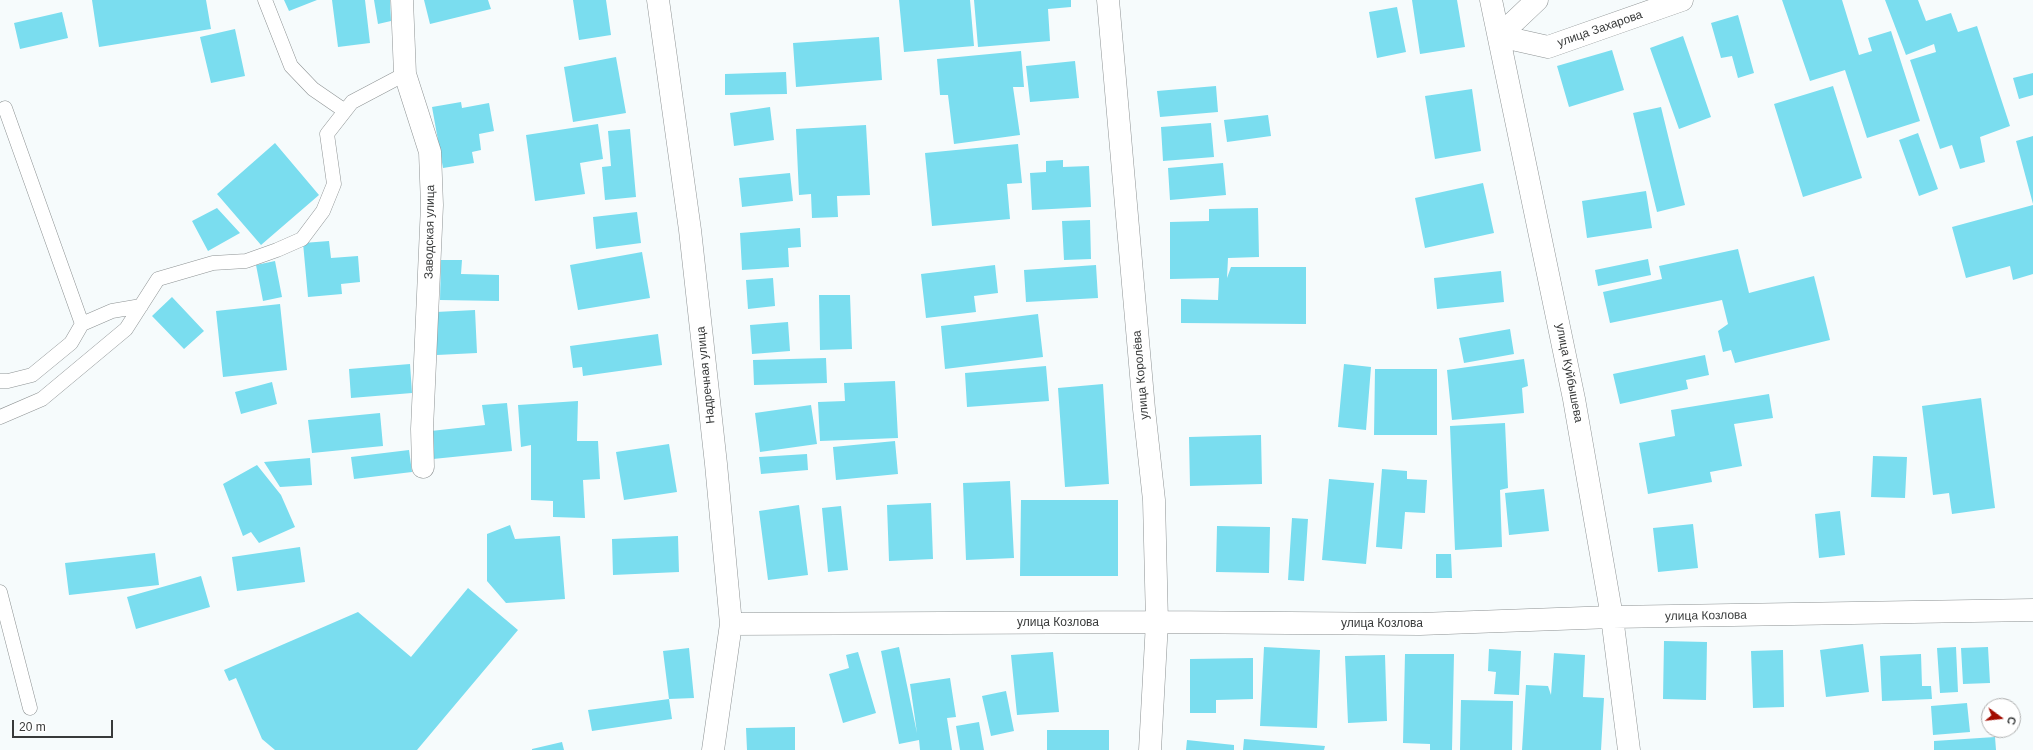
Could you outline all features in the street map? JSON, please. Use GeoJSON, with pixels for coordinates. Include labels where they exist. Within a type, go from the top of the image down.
{"type":"FeatureCollection","features":[{"type":"Feature","properties":{"kind":"street","name":"Заводская улица"},"geometry":{"type":"LineString","coordinates":[[402,0],[405,74],[430,152],[432,190],[422,429],[423,467]]}},
{"type":"Feature","properties":{"kind":"street","name":"Надречная улица"},"geometry":{"type":"LineString","coordinates":[[658,0],[690,230],[716,464],[731,624],[713,750]]}},
{"type":"Feature","properties":{"kind":"street","name":"улица Королёва"},"geometry":{"type":"LineString","coordinates":[[1108,0],[1144,409],[1154,500],[1157,622],[1150,750]]}},
{"type":"Feature","properties":{"kind":"street","name":"улица Куйбышева"},"geometry":{"type":"LineString","coordinates":[[1491,0],[1574,399],[1612,617],[1628,750]]}},
{"type":"Feature","properties":{"kind":"street"},"geometry":{"type":"LineString","coordinates":[[1499,36],[1537,0]]}},
{"type":"Feature","properties":{"kind":"street","name":"улица Захарова"},"geometry":{"type":"LineString","coordinates":[[1499,36],[1548,47],[1682,0]]}},
{"type":"Feature","properties":{"kind":"street","name":"улица Козлова"},"geometry":{"type":"LineString","coordinates":[[731,624],[1157,622],[1420,624],[1612,617],[2033,610]]}},
{"type":"Feature","properties":{"kind":"lane"},"geometry":{"type":"LineString","coordinates":[[265,0],[291,66],[313,89],[346,111]]}},
{"type":"Feature","properties":{"kind":"lane"},"geometry":{"type":"LineString","coordinates":[[0,417],[42,399],[126,329],[158,279],[213,264],[246,261],[302,239],[323,211],[334,184],[327,134],[352,102],[405,74]]}},
{"type":"Feature","properties":{"kind":"lane"},"geometry":{"type":"LineString","coordinates":[[5,108],[82,324]]}},
{"type":"Feature","properties":{"kind":"lane"},"geometry":{"type":"LineString","coordinates":[[0,381],[8,381],[32,376],[70,342],[82,324],[112,311],[141,306]]}},
{"type":"Feature","properties":{"kind":"lane"},"geometry":{"type":"LineString","coordinates":[[0,592],[30,708]]}},
{"type":"Feature","properties":{"kind":"building"},"geometry":{"type":"Polygon","coordinates":[[[92,0],[206,0],[211,29],[99,47],[92,0]]]}},
{"type":"Feature","properties":{"kind":"building"},"geometry":{"type":"Polygon","coordinates":[[[284,0],[317,0],[289,11],[284,0]]]}},
{"type":"Feature","properties":{"kind":"building"},"geometry":{"type":"Polygon","coordinates":[[[332,0],[365,0],[370,43],[338,47],[332,0]]]}},
{"type":"Feature","properties":{"kind":"building"},"geometry":{"type":"Polygon","coordinates":[[[374,0],[390,0],[391,21],[378,24],[374,0]]]}},
{"type":"Feature","properties":{"kind":"building"},"geometry":{"type":"Polygon","coordinates":[[[424,0],[488,0],[491,9],[430,24],[424,0]]]}},
{"type":"Feature","properties":{"kind":"building"},"geometry":{"type":"Polygon","coordinates":[[[573,0],[606,0],[611,35],[579,40],[573,0]]]}},
{"type":"Feature","properties":{"kind":"building"},"geometry":{"type":"Polygon","coordinates":[[[899,0],[970,0],[974,46],[904,52],[899,0]]]}},
{"type":"Feature","properties":{"kind":"building"},"geometry":{"type":"Polygon","coordinates":[[[974,0],[1071,0],[1071,7],[1048,9],[1050,41],[978,47],[974,0]]]}},
{"type":"Feature","properties":{"kind":"building"},"geometry":{"type":"Polygon","coordinates":[[[1412,0],[1457,0],[1465,47],[1420,54],[1412,0]]]}},
{"type":"Feature","properties":{"kind":"building"},"geometry":{"type":"Polygon","coordinates":[[[1782,0],[1842,0],[1859,55],[1872,51],[1868,38],[1891,31],[1920,121],[1867,138],[1845,70],[1810,81],[1782,0]]]}},
{"type":"Feature","properties":{"kind":"building"},"geometry":{"type":"Polygon","coordinates":[[[1885,0],[1918,0],[1926,21],[1951,13],[1958,32],[1977,26],[2010,126],[1980,137],[1985,162],[1960,169],[1952,145],[1940,149],[1910,60],[1936,52],[1934,44],[1906,55],[1885,0]]]}},
{"type":"Feature","properties":{"kind":"building"},"geometry":{"type":"Polygon","coordinates":[[[1397,7],[1406,52],[1377,58],[1369,12],[1397,7]]]}},
{"type":"Feature","properties":{"kind":"building"},"geometry":{"type":"Polygon","coordinates":[[[62,12],[68,38],[20,49],[14,23],[62,12]]]}},
{"type":"Feature","properties":{"kind":"building"},"geometry":{"type":"Polygon","coordinates":[[[1738,15],[1754,73],[1738,78],[1732,56],[1721,58],[1711,23],[1738,15]]]}},
{"type":"Feature","properties":{"kind":"building"},"geometry":{"type":"Polygon","coordinates":[[[235,29],[245,76],[211,83],[200,37],[235,29]]]}},
{"type":"Feature","properties":{"kind":"building"},"geometry":{"type":"Polygon","coordinates":[[[1683,36],[1711,117],[1679,129],[1650,48],[1683,36]]]}},
{"type":"Feature","properties":{"kind":"building"},"geometry":{"type":"Polygon","coordinates":[[[879,37],[882,80],[796,87],[793,43],[879,37]]]}},
{"type":"Feature","properties":{"kind":"building"},"geometry":{"type":"Polygon","coordinates":[[[1612,50],[1624,90],[1569,107],[1557,66],[1612,50]]]}},
{"type":"Feature","properties":{"kind":"building"},"geometry":{"type":"Polygon","coordinates":[[[1021,51],[1024,87],[1013,87],[1020,135],[954,144],[948,95],[940,95],[937,59],[1021,51]]]}},
{"type":"Feature","properties":{"kind":"building"},"geometry":{"type":"Polygon","coordinates":[[[616,57],[626,113],[573,122],[564,67],[616,57]]]}},
{"type":"Feature","properties":{"kind":"building"},"geometry":{"type":"Polygon","coordinates":[[[1075,61],[1079,98],[1030,102],[1026,66],[1075,61]]]}},
{"type":"Feature","properties":{"kind":"building"},"geometry":{"type":"Polygon","coordinates":[[[786,72],[787,94],[725,95],[725,74],[786,72]]]}},
{"type":"Feature","properties":{"kind":"building"},"geometry":{"type":"Polygon","coordinates":[[[2033,73],[2033,95],[2019,99],[2013,78],[2033,73]]]}},
{"type":"Feature","properties":{"kind":"building"},"geometry":{"type":"Polygon","coordinates":[[[1216,86],[1218,112],[1160,117],[1157,91],[1216,86]]]}},
{"type":"Feature","properties":{"kind":"building"},"geometry":{"type":"Polygon","coordinates":[[[1833,86],[1862,178],[1803,197],[1774,104],[1833,86]]]}},
{"type":"Feature","properties":{"kind":"building"},"geometry":{"type":"Polygon","coordinates":[[[1472,89],[1481,151],[1435,159],[1425,96],[1472,89]]]}},
{"type":"Feature","properties":{"kind":"building"},"geometry":{"type":"Polygon","coordinates":[[[461,102],[462,108],[489,103],[494,131],[479,134],[481,150],[472,152],[474,163],[443,168],[432,107],[461,102]]]}},
{"type":"Feature","properties":{"kind":"building"},"geometry":{"type":"Polygon","coordinates":[[[770,107],[774,140],[734,146],[730,113],[770,107]]]}},
{"type":"Feature","properties":{"kind":"building"},"geometry":{"type":"Polygon","coordinates":[[[1661,107],[1685,205],[1657,212],[1633,113],[1661,107]]]}},
{"type":"Feature","properties":{"kind":"building"},"geometry":{"type":"Polygon","coordinates":[[[1268,115],[1271,136],[1227,142],[1224,120],[1268,115]]]}},
{"type":"Feature","properties":{"kind":"building"},"geometry":{"type":"Polygon","coordinates":[[[1211,123],[1214,157],[1163,161],[1161,127],[1211,123]]]}},
{"type":"Feature","properties":{"kind":"building"},"geometry":{"type":"Polygon","coordinates":[[[598,124],[603,159],[580,163],[585,194],[535,201],[526,135],[598,124]]]}},
{"type":"Feature","properties":{"kind":"building"},"geometry":{"type":"Polygon","coordinates":[[[866,125],[870,195],[837,196],[838,217],[812,218],[811,194],[799,195],[796,129],[866,125]]]}},
{"type":"Feature","properties":{"kind":"building"},"geometry":{"type":"Polygon","coordinates":[[[630,129],[636,197],[605,200],[602,167],[611,166],[608,131],[630,129]]]}},
{"type":"Feature","properties":{"kind":"building"},"geometry":{"type":"Polygon","coordinates":[[[1918,133],[1938,189],[1919,196],[1899,140],[1918,133]]]}},
{"type":"Feature","properties":{"kind":"building"},"geometry":{"type":"Polygon","coordinates":[[[2033,136],[2033,204],[2016,141],[2033,136]]]}},
{"type":"Feature","properties":{"kind":"building"},"geometry":{"type":"Polygon","coordinates":[[[275,143],[319,195],[261,245],[217,194],[275,143]]]}},
{"type":"Feature","properties":{"kind":"building"},"geometry":{"type":"Polygon","coordinates":[[[1018,144],[1022,183],[1007,184],[1010,219],[932,226],[925,153],[1018,144]]]}},
{"type":"Feature","properties":{"kind":"building"},"geometry":{"type":"Polygon","coordinates":[[[1063,160],[1063,167],[1089,166],[1091,207],[1032,210],[1030,173],[1046,172],[1046,161],[1063,160]]]}},
{"type":"Feature","properties":{"kind":"building"},"geometry":{"type":"Polygon","coordinates":[[[1223,163],[1226,195],[1170,200],[1168,168],[1223,163]]]}},
{"type":"Feature","properties":{"kind":"building"},"geometry":{"type":"Polygon","coordinates":[[[790,173],[793,201],[742,207],[739,178],[790,173]]]}},
{"type":"Feature","properties":{"kind":"building"},"geometry":{"type":"Polygon","coordinates":[[[1483,183],[1494,233],[1425,248],[1415,198],[1483,183]]]}},
{"type":"Feature","properties":{"kind":"building"},"geometry":{"type":"Polygon","coordinates":[[[1646,191],[1652,228],[1587,238],[1582,201],[1646,191]]]}},
{"type":"Feature","properties":{"kind":"building"},"geometry":{"type":"Polygon","coordinates":[[[2033,205],[2033,274],[2013,280],[2010,266],[1966,278],[1952,227],[2033,205]]]}},
{"type":"Feature","properties":{"kind":"building"},"geometry":{"type":"Polygon","coordinates":[[[217,208],[240,233],[208,251],[192,221],[217,208]]]}},
{"type":"Feature","properties":{"kind":"building"},"geometry":{"type":"Polygon","coordinates":[[[1258,208],[1259,257],[1228,258],[1227,278],[1231,267],[1306,267],[1306,324],[1181,323],[1181,299],[1218,300],[1219,278],[1170,279],[1170,222],[1209,221],[1209,209],[1258,208]]]}},
{"type":"Feature","properties":{"kind":"building"},"geometry":{"type":"Polygon","coordinates":[[[637,212],[641,243],[596,249],[593,217],[637,212]]]}},
{"type":"Feature","properties":{"kind":"building"},"geometry":{"type":"Polygon","coordinates":[[[1090,220],[1091,259],[1064,260],[1062,221],[1090,220]]]}},
{"type":"Feature","properties":{"kind":"building"},"geometry":{"type":"Polygon","coordinates":[[[800,228],[801,247],[788,248],[789,267],[742,270],[740,233],[800,228]]]}},
{"type":"Feature","properties":{"kind":"building"},"geometry":{"type":"Polygon","coordinates":[[[329,241],[331,258],[358,256],[360,282],[341,284],[342,294],[308,297],[303,243],[329,241]]]}},
{"type":"Feature","properties":{"kind":"building"},"geometry":{"type":"Polygon","coordinates":[[[1738,249],[1749,293],[1814,276],[1830,340],[1735,363],[1731,350],[1723,352],[1718,331],[1728,324],[1722,300],[1610,323],[1603,292],[1662,279],[1659,266],[1738,249]]]}},
{"type":"Feature","properties":{"kind":"building"},"geometry":{"type":"Polygon","coordinates":[[[642,252],[650,298],[578,310],[570,265],[642,252]]]}},
{"type":"Feature","properties":{"kind":"building"},"geometry":{"type":"Polygon","coordinates":[[[1648,259],[1651,275],[1598,286],[1595,270],[1648,259]]]}},
{"type":"Feature","properties":{"kind":"building"},"geometry":{"type":"Polygon","coordinates":[[[441,260],[462,260],[461,274],[499,275],[499,301],[440,300],[441,260]]]}},
{"type":"Feature","properties":{"kind":"building"},"geometry":{"type":"Polygon","coordinates":[[[275,261],[282,297],[263,301],[256,265],[275,261]]]}},
{"type":"Feature","properties":{"kind":"building"},"geometry":{"type":"Polygon","coordinates":[[[995,265],[998,293],[974,296],[976,312],[926,318],[921,274],[995,265]]]}},
{"type":"Feature","properties":{"kind":"building"},"geometry":{"type":"Polygon","coordinates":[[[1096,265],[1098,298],[1026,302],[1024,270],[1096,265]]]}},
{"type":"Feature","properties":{"kind":"building"},"geometry":{"type":"Polygon","coordinates":[[[1501,271],[1504,302],[1437,309],[1434,278],[1501,271]]]}},
{"type":"Feature","properties":{"kind":"building"},"geometry":{"type":"Polygon","coordinates":[[[773,278],[775,306],[748,309],[746,280],[773,278]]]}},
{"type":"Feature","properties":{"kind":"building"},"geometry":{"type":"Polygon","coordinates":[[[819,295],[850,295],[852,349],[820,350],[819,295]]]}},
{"type":"Feature","properties":{"kind":"building"},"geometry":{"type":"Polygon","coordinates":[[[172,297],[204,331],[184,349],[152,316],[172,297]]]}},
{"type":"Feature","properties":{"kind":"building"},"geometry":{"type":"Polygon","coordinates":[[[280,304],[287,370],[223,377],[216,311],[280,304]]]}},
{"type":"Feature","properties":{"kind":"building"},"geometry":{"type":"Polygon","coordinates":[[[475,310],[477,353],[437,355],[436,312],[475,310]]]}},
{"type":"Feature","properties":{"kind":"building"},"geometry":{"type":"Polygon","coordinates":[[[1038,314],[1043,357],[945,369],[941,326],[1038,314]]]}},
{"type":"Feature","properties":{"kind":"building"},"geometry":{"type":"Polygon","coordinates":[[[788,322],[790,351],[752,354],[750,325],[788,322]]]}},
{"type":"Feature","properties":{"kind":"building"},"geometry":{"type":"Polygon","coordinates":[[[1510,329],[1514,354],[1464,363],[1459,338],[1510,329]]]}},
{"type":"Feature","properties":{"kind":"building"},"geometry":{"type":"Polygon","coordinates":[[[658,334],[662,365],[583,376],[582,367],[573,368],[570,346],[658,334]]]}},
{"type":"Feature","properties":{"kind":"building"},"geometry":{"type":"Polygon","coordinates":[[[1705,355],[1709,375],[1686,380],[1688,389],[1620,404],[1613,374],[1705,355]]]}},
{"type":"Feature","properties":{"kind":"building"},"geometry":{"type":"Polygon","coordinates":[[[826,358],[827,383],[754,385],[753,360],[826,358]]]}},
{"type":"Feature","properties":{"kind":"building"},"geometry":{"type":"Polygon","coordinates":[[[1524,359],[1528,386],[1522,388],[1524,413],[1452,420],[1447,370],[1524,359]]]}},
{"type":"Feature","properties":{"kind":"building"},"geometry":{"type":"Polygon","coordinates":[[[410,364],[412,393],[351,398],[349,369],[410,364]]]}},
{"type":"Feature","properties":{"kind":"building"},"geometry":{"type":"Polygon","coordinates":[[[1344,364],[1371,367],[1366,430],[1338,427],[1344,364]]]}},
{"type":"Feature","properties":{"kind":"building"},"geometry":{"type":"Polygon","coordinates":[[[1046,366],[1049,401],[967,407],[965,373],[1046,366]]]}},
{"type":"Feature","properties":{"kind":"building"},"geometry":{"type":"Polygon","coordinates":[[[1375,369],[1437,369],[1437,435],[1374,435],[1375,369]]]}},
{"type":"Feature","properties":{"kind":"building"},"geometry":{"type":"Polygon","coordinates":[[[895,381],[898,438],[820,441],[818,402],[845,401],[844,383],[895,381]]]}},
{"type":"Feature","properties":{"kind":"building"},"geometry":{"type":"Polygon","coordinates":[[[272,382],[277,404],[241,414],[235,392],[272,382]]]}},
{"type":"Feature","properties":{"kind":"building"},"geometry":{"type":"Polygon","coordinates":[[[1103,384],[1109,484],[1065,487],[1058,388],[1103,384]]]}},
{"type":"Feature","properties":{"kind":"building"},"geometry":{"type":"Polygon","coordinates":[[[1769,394],[1773,418],[1734,424],[1742,466],[1710,472],[1712,482],[1648,494],[1639,443],[1675,436],[1671,410],[1769,394]]]}},
{"type":"Feature","properties":{"kind":"building"},"geometry":{"type":"Polygon","coordinates":[[[1981,398],[1995,508],[1952,514],[1949,493],[1933,495],[1922,406],[1981,398]]]}},
{"type":"Feature","properties":{"kind":"building"},"geometry":{"type":"Polygon","coordinates":[[[578,401],[577,441],[598,441],[600,479],[583,480],[585,518],[553,517],[553,501],[531,500],[531,445],[521,447],[518,405],[578,401]]]}},
{"type":"Feature","properties":{"kind":"building"},"geometry":{"type":"Polygon","coordinates":[[[507,403],[512,451],[433,459],[431,431],[485,425],[482,405],[507,403]]]}},
{"type":"Feature","properties":{"kind":"building"},"geometry":{"type":"Polygon","coordinates":[[[811,405],[817,444],[760,452],[755,413],[811,405]]]}},
{"type":"Feature","properties":{"kind":"building"},"geometry":{"type":"Polygon","coordinates":[[[380,413],[383,446],[312,453],[308,420],[380,413]]]}},
{"type":"Feature","properties":{"kind":"building"},"geometry":{"type":"Polygon","coordinates":[[[1505,423],[1508,488],[1500,490],[1502,547],[1455,550],[1450,426],[1505,423]]]}},
{"type":"Feature","properties":{"kind":"building"},"geometry":{"type":"Polygon","coordinates":[[[1261,435],[1262,484],[1190,486],[1189,437],[1261,435]]]}},
{"type":"Feature","properties":{"kind":"building"},"geometry":{"type":"Polygon","coordinates":[[[895,441],[898,474],[836,480],[833,447],[895,441]]]}},
{"type":"Feature","properties":{"kind":"building"},"geometry":{"type":"Polygon","coordinates":[[[669,444],[677,492],[624,500],[616,452],[669,444]]]}},
{"type":"Feature","properties":{"kind":"building"},"geometry":{"type":"Polygon","coordinates":[[[409,450],[412,472],[354,479],[351,457],[409,450]]]}},
{"type":"Feature","properties":{"kind":"building"},"geometry":{"type":"Polygon","coordinates":[[[807,454],[808,470],[761,474],[759,457],[807,454]]]}},
{"type":"Feature","properties":{"kind":"building"},"geometry":{"type":"Polygon","coordinates":[[[1873,456],[1907,457],[1905,498],[1871,497],[1873,456]]]}},
{"type":"Feature","properties":{"kind":"building"},"geometry":{"type":"Polygon","coordinates":[[[310,458],[312,485],[280,487],[264,462],[310,458]]]}},
{"type":"Feature","properties":{"kind":"building"},"geometry":{"type":"Polygon","coordinates":[[[257,465],[281,495],[295,527],[259,543],[251,532],[243,536],[223,484],[257,465]]]}},
{"type":"Feature","properties":{"kind":"building"},"geometry":{"type":"Polygon","coordinates":[[[1382,469],[1407,471],[1407,479],[1427,480],[1425,513],[1405,512],[1402,549],[1376,547],[1382,469]]]}},
{"type":"Feature","properties":{"kind":"building"},"geometry":{"type":"Polygon","coordinates":[[[1329,479],[1374,483],[1366,564],[1322,560],[1329,479]]]}},
{"type":"Feature","properties":{"kind":"building"},"geometry":{"type":"Polygon","coordinates":[[[1010,481],[1014,558],[966,560],[963,483],[1010,481]]]}},
{"type":"Feature","properties":{"kind":"building"},"geometry":{"type":"Polygon","coordinates":[[[1544,489],[1549,531],[1509,535],[1505,493],[1544,489]]]}},
{"type":"Feature","properties":{"kind":"building"},"geometry":{"type":"Polygon","coordinates":[[[1021,500],[1118,500],[1118,576],[1020,576],[1021,500]]]}},
{"type":"Feature","properties":{"kind":"building"},"geometry":{"type":"Polygon","coordinates":[[[931,503],[933,559],[889,561],[887,505],[931,503]]]}},
{"type":"Feature","properties":{"kind":"building"},"geometry":{"type":"Polygon","coordinates":[[[799,505],[808,575],[768,580],[759,511],[799,505]]]}},
{"type":"Feature","properties":{"kind":"building"},"geometry":{"type":"Polygon","coordinates":[[[841,506],[848,570],[828,572],[822,508],[841,506]]]}},
{"type":"Feature","properties":{"kind":"building"},"geometry":{"type":"Polygon","coordinates":[[[1840,511],[1845,555],[1819,558],[1815,514],[1840,511]]]}},
{"type":"Feature","properties":{"kind":"building"},"geometry":{"type":"Polygon","coordinates":[[[1292,518],[1308,519],[1304,581],[1288,580],[1292,518]]]}},
{"type":"Feature","properties":{"kind":"building"},"geometry":{"type":"Polygon","coordinates":[[[1693,524],[1698,568],[1658,572],[1653,528],[1693,524]]]}},
{"type":"Feature","properties":{"kind":"building"},"geometry":{"type":"Polygon","coordinates":[[[510,525],[515,539],[560,536],[565,599],[506,603],[487,581],[487,534],[510,525]]]}},
{"type":"Feature","properties":{"kind":"building"},"geometry":{"type":"Polygon","coordinates":[[[1217,526],[1270,527],[1269,573],[1216,572],[1217,526]]]}},
{"type":"Feature","properties":{"kind":"building"},"geometry":{"type":"Polygon","coordinates":[[[678,536],[679,572],[613,575],[612,539],[678,536]]]}},
{"type":"Feature","properties":{"kind":"building"},"geometry":{"type":"Polygon","coordinates":[[[300,547],[305,582],[237,591],[232,557],[300,547]]]}},
{"type":"Feature","properties":{"kind":"building"},"geometry":{"type":"Polygon","coordinates":[[[155,553],[159,585],[69,595],[65,563],[155,553]]]}},
{"type":"Feature","properties":{"kind":"building"},"geometry":{"type":"Polygon","coordinates":[[[1436,554],[1451,554],[1452,578],[1436,578],[1436,554]]]}},
{"type":"Feature","properties":{"kind":"building"},"geometry":{"type":"Polygon","coordinates":[[[201,576],[210,607],[136,629],[127,597],[201,576]]]}},
{"type":"Feature","properties":{"kind":"building"},"geometry":{"type":"Polygon","coordinates":[[[468,588],[518,630],[417,750],[275,750],[262,739],[236,678],[229,681],[224,670],[358,612],[411,657],[468,588]]]}},
{"type":"Feature","properties":{"kind":"building"},"geometry":{"type":"Polygon","coordinates":[[[1664,641],[1707,642],[1706,700],[1663,699],[1664,641]]]}},
{"type":"Feature","properties":{"kind":"building"},"geometry":{"type":"Polygon","coordinates":[[[1863,644],[1869,692],[1826,697],[1820,650],[1863,644]]]}},
{"type":"Feature","properties":{"kind":"building"},"geometry":{"type":"Polygon","coordinates":[[[899,647],[917,733],[910,684],[950,678],[956,717],[947,718],[952,750],[920,750],[919,740],[899,744],[881,651],[899,647]]]}},
{"type":"Feature","properties":{"kind":"building"},"geometry":{"type":"Polygon","coordinates":[[[1264,647],[1320,650],[1317,728],[1260,726],[1264,647]]]}},
{"type":"Feature","properties":{"kind":"building"},"geometry":{"type":"Polygon","coordinates":[[[1956,647],[1958,692],[1940,693],[1937,648],[1956,647]]]}},
{"type":"Feature","properties":{"kind":"building"},"geometry":{"type":"Polygon","coordinates":[[[1988,647],[1990,683],[1963,684],[1961,648],[1988,647]]]}},
{"type":"Feature","properties":{"kind":"building"},"geometry":{"type":"Polygon","coordinates":[[[689,648],[694,698],[669,699],[663,651],[689,648]]]}},
{"type":"Feature","properties":{"kind":"building"},"geometry":{"type":"Polygon","coordinates":[[[1489,649],[1521,651],[1519,695],[1494,694],[1496,672],[1488,671],[1489,649]]]}},
{"type":"Feature","properties":{"kind":"building"},"geometry":{"type":"Polygon","coordinates":[[[1783,650],[1784,707],[1753,708],[1751,651],[1783,650]]]}},
{"type":"Feature","properties":{"kind":"building"},"geometry":{"type":"Polygon","coordinates":[[[858,652],[876,713],[843,723],[829,674],[849,668],[846,655],[858,652]]]}},
{"type":"Feature","properties":{"kind":"building"},"geometry":{"type":"Polygon","coordinates":[[[1053,652],[1059,712],[1017,715],[1011,655],[1053,652]]]}},
{"type":"Feature","properties":{"kind":"building"},"geometry":{"type":"Polygon","coordinates":[[[1554,653],[1585,655],[1583,697],[1604,698],[1601,750],[1522,750],[1526,685],[1548,686],[1551,695],[1554,653]]]}},
{"type":"Feature","properties":{"kind":"building"},"geometry":{"type":"Polygon","coordinates":[[[1405,654],[1454,654],[1452,750],[1430,750],[1430,744],[1403,743],[1405,654]]]}},
{"type":"Feature","properties":{"kind":"building"},"geometry":{"type":"Polygon","coordinates":[[[1921,654],[1922,686],[1931,686],[1932,699],[1882,701],[1880,656],[1921,654]]]}},
{"type":"Feature","properties":{"kind":"building"},"geometry":{"type":"Polygon","coordinates":[[[1385,655],[1387,721],[1348,723],[1345,656],[1385,655]]]}},
{"type":"Feature","properties":{"kind":"building"},"geometry":{"type":"Polygon","coordinates":[[[1253,658],[1253,699],[1216,700],[1216,713],[1190,713],[1190,659],[1253,658]]]}},
{"type":"Feature","properties":{"kind":"building"},"geometry":{"type":"Polygon","coordinates":[[[1006,691],[1014,731],[991,736],[982,696],[1006,691]]]}},
{"type":"Feature","properties":{"kind":"building"},"geometry":{"type":"Polygon","coordinates":[[[669,699],[672,719],[592,731],[588,710],[669,699]]]}},
{"type":"Feature","properties":{"kind":"building"},"geometry":{"type":"Polygon","coordinates":[[[1461,700],[1513,701],[1512,750],[1460,750],[1461,700]]]}},
{"type":"Feature","properties":{"kind":"building"},"geometry":{"type":"Polygon","coordinates":[[[1967,703],[1970,732],[1933,735],[1931,706],[1967,703]]]}},
{"type":"Feature","properties":{"kind":"building"},"geometry":{"type":"Polygon","coordinates":[[[979,722],[984,750],[960,750],[956,726],[979,722]]]}},
{"type":"Feature","properties":{"kind":"building"},"geometry":{"type":"Polygon","coordinates":[[[795,727],[795,750],[747,750],[746,728],[795,727]]]}},
{"type":"Feature","properties":{"kind":"building"},"geometry":{"type":"Polygon","coordinates":[[[1047,730],[1109,730],[1109,750],[1047,750],[1047,730]]]}},
{"type":"Feature","properties":{"kind":"building"},"geometry":{"type":"Polygon","coordinates":[[[1995,738],[1996,750],[1934,750],[1934,741],[1995,738]]]}},
{"type":"Feature","properties":{"kind":"building"},"geometry":{"type":"Polygon","coordinates":[[[1244,739],[1325,746],[1324,750],[1243,750],[1244,739]]]}},
{"type":"Feature","properties":{"kind":"building"},"geometry":{"type":"Polygon","coordinates":[[[1187,740],[1234,745],[1234,750],[1186,750],[1187,740]]]}},
{"type":"Feature","properties":{"kind":"building"},"geometry":{"type":"Polygon","coordinates":[[[562,742],[564,750],[532,750],[532,749],[562,742]]]}}]}
